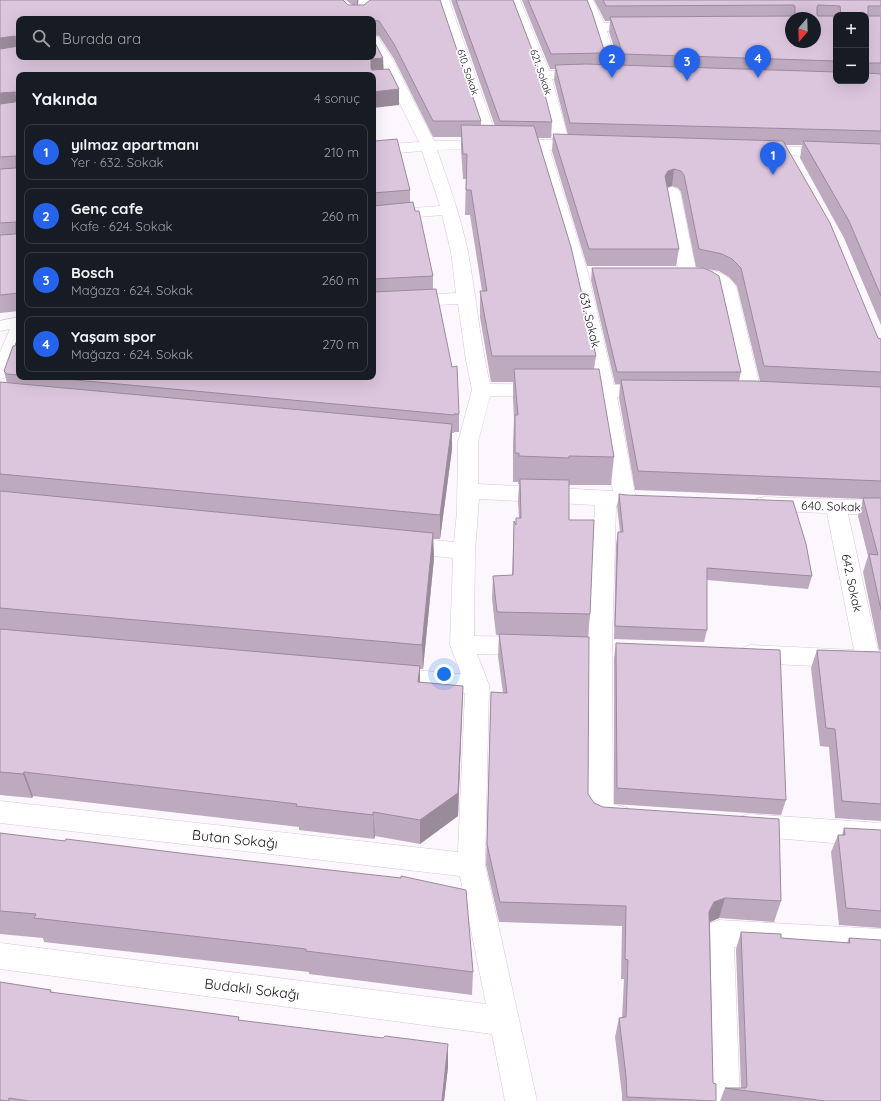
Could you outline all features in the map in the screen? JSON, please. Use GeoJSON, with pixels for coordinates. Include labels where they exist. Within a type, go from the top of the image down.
{"type":"FeatureCollection","features":[{"type":"Feature","properties":{"kind":"street"},"geometry":{"type":"LineString","coordinates":[[360,16],[366,10],[365,0]]}},
{"type":"Feature","properties":{"kind":"street","name":"610. Sokak"},"geometry":{"type":"LineString","coordinates":[[443,0],[492,143]]}},
{"type":"Feature","properties":{"kind":"street","name":"621. Sokak"},"geometry":{"type":"LineString","coordinates":[[514,0],[544,75],[562,145]]}},
{"type":"Feature","properties":{"kind":"street"},"geometry":{"type":"LineString","coordinates":[[587,0],[599,26],[614,75]]}},
{"type":"Feature","properties":{"kind":"street"},"geometry":{"type":"LineString","coordinates":[[347,9],[356,16]]}},
{"type":"Feature","properties":{"kind":"street"},"geometry":{"type":"LineString","coordinates":[[599,26],[655,26]]}},
{"type":"Feature","properties":{"kind":"street"},"geometry":{"type":"LineString","coordinates":[[376,44],[385,58],[388,79],[428,146],[449,210],[466,298],[475,360],[482,390],[460,442],[468,491],[464,551],[462,645],[477,685],[471,866],[521,1101]]}},
{"type":"Feature","properties":{"kind":"street"},"geometry":{"type":"LineString","coordinates":[[544,75],[630,76]]}},
{"type":"Feature","properties":{"kind":"street"},"geometry":{"type":"LineString","coordinates":[[376,150],[492,143],[600,146]]}},
{"type":"Feature","properties":{"kind":"street","name":"631. Sokak"},"geometry":{"type":"LineString","coordinates":[[541,145],[587,273],[624,499],[601,648],[600,815],[638,817]]}},
{"type":"Feature","properties":{"kind":"street"},"geometry":{"type":"LineString","coordinates":[[749,150],[791,158],[881,154]]}},
{"type":"Feature","properties":{"kind":"street"},"geometry":{"type":"LineString","coordinates":[[672,192],[681,274],[701,273],[723,280],[726,286],[751,391]]}},
{"type":"Feature","properties":{"kind":"street"},"geometry":{"type":"LineString","coordinates":[[376,216],[449,210]]}},
{"type":"Feature","properties":{"kind":"street"},"geometry":{"type":"LineString","coordinates":[[376,302],[466,298]]}},
{"type":"Feature","properties":{"kind":"street"},"geometry":{"type":"LineString","coordinates":[[0,326],[16,323]]}},
{"type":"Feature","properties":{"kind":"street"},"geometry":{"type":"LineString","coordinates":[[0,373],[16,337]]}},
{"type":"Feature","properties":{"kind":"street"},"geometry":{"type":"LineString","coordinates":[[482,390],[667,391]]}},
{"type":"Feature","properties":{"kind":"street"},"geometry":{"type":"LineString","coordinates":[[468,491],[624,499]]}},
{"type":"Feature","properties":{"kind":"street","name":"640. Sokak"},"geometry":{"type":"LineString","coordinates":[[742,503],[881,508]]}},
{"type":"Feature","properties":{"kind":"street","name":"642. Sokak"},"geometry":{"type":"LineString","coordinates":[[836,507],[875,659]]}},
{"type":"Feature","properties":{"kind":"street"},"geometry":{"type":"LineString","coordinates":[[385,543],[464,551]]}},
{"type":"Feature","properties":{"kind":"street"},"geometry":{"type":"LineString","coordinates":[[462,645],[546,647]]}},
{"type":"Feature","properties":{"kind":"street"},"geometry":{"type":"LineString","coordinates":[[726,653],[875,659]]}},
{"type":"Feature","properties":{"kind":"street"},"geometry":{"type":"LineString","coordinates":[[365,675],[477,685]]}},
{"type":"Feature","properties":{"kind":"street","name":"Butan Sokağı"},"geometry":{"type":"LineString","coordinates":[[0,812],[471,866]]}},
{"type":"Feature","properties":{"kind":"street"},"geometry":{"type":"LineString","coordinates":[[724,823],[881,835]]}},
{"type":"Feature","properties":{"kind":"street"},"geometry":{"type":"LineString","coordinates":[[724,1101],[720,992],[720,933],[881,942]]}},
{"type":"Feature","properties":{"kind":"street","name":"Budaklı Sokağı"},"geometry":{"type":"LineString","coordinates":[[0,956],[503,1021]]}},
{"type":"Feature","properties":{"kind":"building"},"geometry":{"type":"Polygon","coordinates":[[[0,0],[343,0],[348,5],[364,5],[370,0],[440,0],[481,121],[433,121],[394,44],[379,21],[376,20],[376,16],[16,16],[16,38],[15,36],[0,38],[0,0]]]}},
{"type":"Feature","properties":{"kind":"building"},"geometry":{"type":"Polygon","coordinates":[[[456,0],[513,0],[536,60],[552,122],[500,121],[456,0]]]}},
{"type":"Feature","properties":{"kind":"building"},"geometry":{"type":"Polygon","coordinates":[[[528,0],[587,0],[605,53],[551,54],[528,0]]]}},
{"type":"Feature","properties":{"kind":"building"},"geometry":{"type":"Polygon","coordinates":[[[603,0],[881,0],[881,6],[868,6],[868,12],[841,12],[840,6],[818,5],[817,12],[795,12],[794,5],[606,6],[603,0]]]}},
{"type":"Feature","properties":{"kind":"building"},"geometry":{"type":"Polygon","coordinates":[[[785,16],[785,48],[821,48],[821,16],[833,16],[833,61],[623,54],[610,17],[785,16]]]}},
{"type":"Feature","properties":{"kind":"building"},"geometry":{"type":"Polygon","coordinates":[[[869,16],[881,16],[881,63],[869,63],[869,16]]]}},
{"type":"Feature","properties":{"kind":"building"},"geometry":{"type":"Polygon","coordinates":[[[376,45],[383,58],[376,59],[376,45]]]}},
{"type":"Feature","properties":{"kind":"building"},"geometry":{"type":"Polygon","coordinates":[[[16,46],[16,60],[371,60],[372,70],[389,69],[399,89],[376,92],[376,72],[16,72],[16,92],[0,93],[0,49],[16,46]]]}},
{"type":"Feature","properties":{"kind":"building"},"geometry":{"type":"Polygon","coordinates":[[[586,64],[833,72],[833,84],[869,84],[869,73],[881,74],[881,131],[570,123],[555,65],[586,64]]]}},
{"type":"Feature","properties":{"kind":"building"},"geometry":{"type":"Polygon","coordinates":[[[15,102],[16,156],[0,157],[0,104],[15,102]]]}},
{"type":"Feature","properties":{"kind":"building"},"geometry":{"type":"Polygon","coordinates":[[[461,125],[534,126],[571,247],[596,356],[492,356],[480,291],[487,291],[471,190],[466,190],[467,154],[463,154],[461,125]]]}},
{"type":"Feature","properties":{"kind":"building"},"geometry":{"type":"Polygon","coordinates":[[[553,134],[783,141],[830,223],[878,338],[881,339],[881,372],[764,366],[741,268],[732,259],[722,254],[699,249],[684,175],[681,171],[674,169],[668,171],[665,176],[679,249],[589,249],[553,134]]]}},
{"type":"Feature","properties":{"kind":"building"},"geometry":{"type":"Polygon","coordinates":[[[397,139],[410,190],[376,193],[376,141],[397,139]]]}},
{"type":"Feature","properties":{"kind":"building"},"geometry":{"type":"Polygon","coordinates":[[[803,141],[881,144],[881,296],[849,221],[803,141]]]}},
{"type":"Feature","properties":{"kind":"building"},"geometry":{"type":"Polygon","coordinates":[[[16,168],[16,222],[0,223],[0,169],[16,168]]]}},
{"type":"Feature","properties":{"kind":"building"},"geometry":{"type":"Polygon","coordinates":[[[413,202],[415,211],[419,211],[433,276],[376,279],[376,206],[413,202]]]}},
{"type":"Feature","properties":{"kind":"building"},"geometry":{"type":"Polygon","coordinates":[[[16,234],[16,293],[0,295],[0,235],[16,234]]]}},
{"type":"Feature","properties":{"kind":"building"},"geometry":{"type":"Polygon","coordinates":[[[592,268],[703,268],[719,276],[741,372],[617,372],[592,268]]]}},
{"type":"Feature","properties":{"kind":"building"},"geometry":{"type":"Polygon","coordinates":[[[436,289],[452,367],[457,366],[459,414],[454,415],[75,380],[376,380],[376,292],[436,289]]]}},
{"type":"Feature","properties":{"kind":"building"},"geometry":{"type":"Polygon","coordinates":[[[16,343],[16,375],[7,374],[4,371],[13,346],[15,346],[16,343]]]}},
{"type":"Feature","properties":{"kind":"building"},"geometry":{"type":"Polygon","coordinates":[[[514,369],[599,369],[614,457],[569,456],[569,458],[519,456],[519,453],[515,453],[515,415],[518,415],[514,369]]]}},
{"type":"Feature","properties":{"kind":"building"},"geometry":{"type":"Polygon","coordinates":[[[621,380],[755,381],[881,387],[881,481],[638,471],[621,380]]]}},
{"type":"Feature","properties":{"kind":"building"},"geometry":{"type":"Polygon","coordinates":[[[0,382],[452,424],[440,515],[0,474],[0,382]]]}},
{"type":"Feature","properties":{"kind":"building"},"geometry":{"type":"Polygon","coordinates":[[[520,479],[569,480],[569,520],[594,520],[590,614],[497,612],[493,576],[513,575],[514,521],[516,525],[516,518],[521,518],[520,479]]]}},
{"type":"Feature","properties":{"kind":"building"},"geometry":{"type":"Polygon","coordinates":[[[0,491],[433,533],[422,645],[0,608],[0,491]]]}},
{"type":"Feature","properties":{"kind":"building"},"geometry":{"type":"Polygon","coordinates":[[[619,494],[793,501],[806,544],[812,576],[707,568],[707,630],[615,626],[618,532],[623,532],[619,494]]]}},
{"type":"Feature","properties":{"kind":"building"},"geometry":{"type":"Polygon","coordinates":[[[863,498],[881,498],[881,610],[869,554],[878,555],[863,498]]]}},
{"type":"Feature","properties":{"kind":"building"},"geometry":{"type":"Polygon","coordinates":[[[0,629],[420,666],[418,682],[463,686],[458,793],[420,820],[373,812],[373,815],[296,806],[297,804],[24,772],[23,774],[0,772],[0,629]]]}},
{"type":"Feature","properties":{"kind":"building"},"geometry":{"type":"Polygon","coordinates":[[[499,634],[589,637],[588,794],[594,803],[603,807],[779,819],[781,901],[725,898],[714,902],[709,912],[713,1083],[716,1084],[716,1101],[627,1097],[619,1018],[626,1017],[628,960],[625,959],[626,906],[500,902],[487,844],[491,692],[507,693],[499,634]]]}},
{"type":"Feature","properties":{"kind":"building"},"geometry":{"type":"Polygon","coordinates":[[[616,643],[780,650],[786,800],[617,788],[616,643]]]}},
{"type":"Feature","properties":{"kind":"building"},"geometry":{"type":"Polygon","coordinates":[[[817,650],[881,652],[881,804],[842,801],[835,729],[826,728],[817,650]]]}},
{"type":"Feature","properties":{"kind":"building"},"geometry":{"type":"Polygon","coordinates":[[[844,828],[881,830],[881,911],[846,908],[838,835],[845,835],[844,828]]]}},
{"type":"Feature","properties":{"kind":"building"},"geometry":{"type":"Polygon","coordinates":[[[0,833],[65,841],[66,839],[401,878],[401,876],[466,890],[473,972],[306,951],[306,949],[34,918],[36,914],[0,911],[0,833]]]}},
{"type":"Feature","properties":{"kind":"building"},"geometry":{"type":"Polygon","coordinates":[[[741,932],[781,934],[781,938],[850,943],[849,938],[881,940],[881,1101],[825,1101],[725,1088],[746,1088],[747,1086],[741,932]]]}},
{"type":"Feature","properties":{"kind":"building"},"geometry":{"type":"Polygon","coordinates":[[[0,982],[51,990],[50,992],[239,1017],[238,1020],[383,1038],[385,1036],[448,1044],[442,1101],[29,1101],[9,1098],[8,1101],[0,1100],[0,982]]]}},
{"type":"Feature","properties":{"kind":"place","name":"Genç cafe"},"geometry":{"type":"Point","coordinates":[612,78]}},
{"type":"Feature","properties":{"kind":"place","name":"Yaşam spor"},"geometry":{"type":"Point","coordinates":[758,78]}},
{"type":"Feature","properties":{"kind":"place","name":"Bosch"},"geometry":{"type":"Point","coordinates":[687,81]}},
{"type":"Feature","properties":{"kind":"place","name":"yılmaz apartmanı"},"geometry":{"type":"Point","coordinates":[773,175]}}]}
